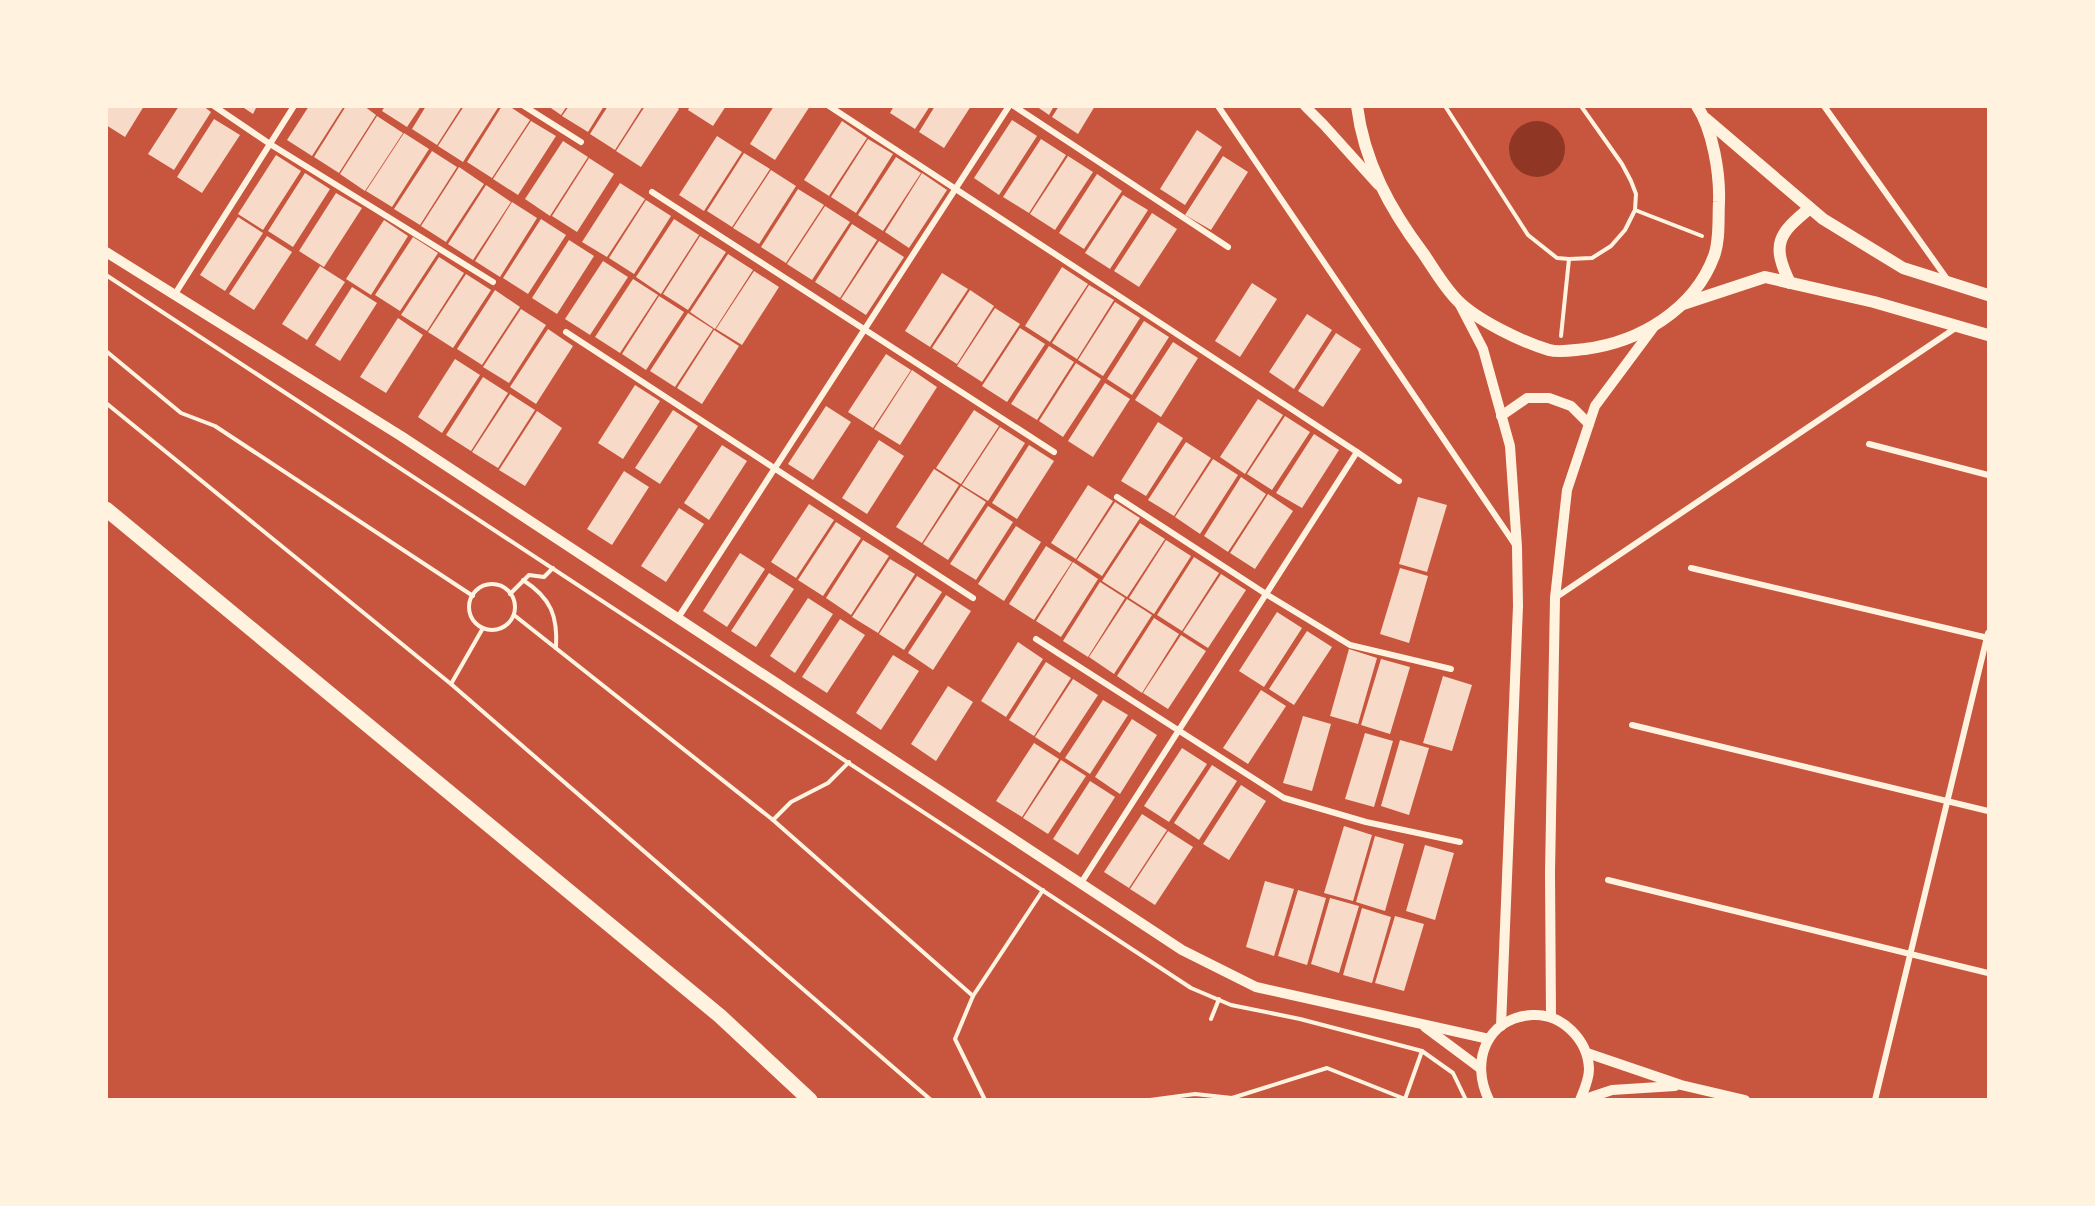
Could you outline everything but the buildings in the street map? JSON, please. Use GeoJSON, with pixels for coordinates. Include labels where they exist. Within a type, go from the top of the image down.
{"type":"FeatureCollection","features":[{"type":"Feature","properties":{"kind":"main road"},"geometry":{"type":"LineString","coordinates":[[1357,106],[1360,130],[1379,186],[1413,241],[1458,301],[1494,327],[1548,350],[1560,352],[1609,346],[1653,328],[1682,304],[1705,273],[1714,255],[1717,240],[1720,183],[1706,119]]}},
{"type":"Feature","properties":{"kind":"main road"},"geometry":{"type":"LineString","coordinates":[[1697,106],[1706,119],[1823,219],[1903,268],[1989,295]]}},
{"type":"Feature","properties":{"kind":"main road"},"geometry":{"type":"LineString","coordinates":[[1790,283],[1780,264],[1778,244],[1790,224],[1810,208]]}},
{"type":"Feature","properties":{"kind":"main road"},"geometry":{"type":"LineString","coordinates":[[1682,304],[1765,277],[1874,302],[1989,336]]}},
{"type":"Feature","properties":{"kind":"main road"},"geometry":{"type":"LineString","coordinates":[[106,509],[720,1016],[810,1100]]}},
{"type":"Feature","properties":{"kind":"street"},"geometry":{"type":"LineString","coordinates":[[214,106],[270,144],[493,282]]}},
{"type":"Feature","properties":{"kind":"street"},"geometry":{"type":"LineString","coordinates":[[175,294],[294,106]]}},
{"type":"Feature","properties":{"kind":"street"},"geometry":{"type":"LineString","coordinates":[[524,106],[581,142]]}},
{"type":"Feature","properties":{"kind":"street"},"geometry":{"type":"LineString","coordinates":[[829,106],[1399,481]]}},
{"type":"Feature","properties":{"kind":"street"},"geometry":{"type":"LineString","coordinates":[[678,618],[1009,106]]}},
{"type":"Feature","properties":{"kind":"street"},"geometry":{"type":"LineString","coordinates":[[1014,106],[1228,247]]}},
{"type":"Feature","properties":{"kind":"street"},"geometry":{"type":"LineString","coordinates":[[1218,106],[1517,548]]}},
{"type":"Feature","properties":{"kind":"street"},"geometry":{"type":"LineString","coordinates":[[1305,106],[1379,186]]}},
{"type":"Feature","properties":{"kind":"street"},"geometry":{"type":"LineString","coordinates":[[1824,106],[1949,282]]}},
{"type":"Feature","properties":{"kind":"street"},"geometry":{"type":"LineString","coordinates":[[652,192],[1054,452]]}},
{"type":"Feature","properties":{"kind":"street"},"geometry":{"type":"LineString","coordinates":[[106,252],[401,436],[1182,950],[1256,987],[1489,1039]]}},
{"type":"Feature","properties":{"kind":"street"},"geometry":{"type":"LineString","coordinates":[[1458,301],[1483,349],[1510,446],[1517,548],[1518,606],[1502,1026]]}},
{"type":"Feature","properties":{"kind":"street"},"geometry":{"type":"LineString","coordinates":[[1555,598],[1958,326]]}},
{"type":"Feature","properties":{"kind":"street"},"geometry":{"type":"LineString","coordinates":[[1551,1017],[1550,873],[1555,598],[1567,490],[1595,406],[1653,328]]}},
{"type":"Feature","properties":{"kind":"street"},"geometry":{"type":"LineString","coordinates":[[566,332],[973,598]]}},
{"type":"Feature","properties":{"kind":"street"},"geometry":{"type":"LineString","coordinates":[[1502,416],[1527,398],[1549,398],[1571,406],[1589,424]]}},
{"type":"Feature","properties":{"kind":"street"},"geometry":{"type":"LineString","coordinates":[[1869,444],[1989,475]]}},
{"type":"Feature","properties":{"kind":"street"},"geometry":{"type":"LineString","coordinates":[[1081,883],[1357,452]]}},
{"type":"Feature","properties":{"kind":"street"},"geometry":{"type":"LineString","coordinates":[[1117,496],[1266,594],[1350,645],[1450,669]]}},
{"type":"Feature","properties":{"kind":"street"},"geometry":{"type":"LineString","coordinates":[[1691,568],[1988,637],[1875,1100]]}},
{"type":"Feature","properties":{"kind":"street"},"geometry":{"type":"LineString","coordinates":[[1036,639],[1284,798],[1366,822],[1460,842]]}},
{"type":"Feature","properties":{"kind":"street"},"geometry":{"type":"LineString","coordinates":[[1632,725],[1989,811]]}},
{"type":"Feature","properties":{"kind":"street"},"geometry":{"type":"LineString","coordinates":[[1608,880],[1989,973]]}},
{"type":"Feature","properties":{"kind":"street"},"geometry":{"type":"LineString","coordinates":[[1489,1100],[1482,1086],[1480,1068],[1482,1053],[1489,1039],[1502,1026],[1516,1018],[1534,1015],[1551,1017],[1566,1025],[1579,1038],[1587,1053],[1589,1070],[1581,1100]]}},
{"type":"Feature","properties":{"kind":"street"},"geometry":{"type":"LineString","coordinates":[[1420,1023],[1480,1068]]}},
{"type":"Feature","properties":{"kind":"street"},"geometry":{"type":"LineString","coordinates":[[1587,1053],[1681,1085],[1745,1100]]}},
{"type":"Feature","properties":{"kind":"street"},"geometry":{"type":"LineString","coordinates":[[1581,1100],[1612,1090],[1681,1085]]}},
{"type":"Feature","properties":{"kind":"path"},"geometry":{"type":"LineString","coordinates":[[1445,106],[1528,235],[1557,258],[1569,259],[1592,258],[1611,246],[1625,230],[1635,210],[1636,194],[1631,180],[1581,106]]}},
{"type":"Feature","properties":{"kind":"path"},"geometry":{"type":"LineString","coordinates":[[1635,210],[1703,237]]}},
{"type":"Feature","properties":{"kind":"path"},"geometry":{"type":"LineString","coordinates":[[1562,329],[1569,259]]}},
{"type":"Feature","properties":{"kind":"path"},"geometry":{"type":"LineString","coordinates":[[106,351],[181,413],[215,426],[473,596]]}},
{"type":"Feature","properties":{"kind":"path"},"geometry":{"type":"LineString","coordinates":[[106,403],[451,684],[931,1100]]}},
{"type":"Feature","properties":{"kind":"path"},"geometry":{"type":"LineString","coordinates":[[510,594],[529,575],[544,576],[553,568]]}},
{"type":"Feature","properties":{"kind":"path"},"geometry":{"type":"LineString","coordinates":[[523,580],[549,603],[557,626],[556,648]]}},
{"type":"Feature","properties":{"kind":"path"},"geometry":{"type":"LineString","coordinates":[[491,585],[505,588],[514,600],[514,615],[505,627],[498,630],[483,628],[472,618],[470,603],[473,596],[477,590],[491,585]]}},
{"type":"Feature","properties":{"kind":"path"},"geometry":{"type":"LineString","coordinates":[[514,615],[773,820],[973,996]]}},
{"type":"Feature","properties":{"kind":"path"},"geometry":{"type":"LineString","coordinates":[[451,684],[483,628]]}},
{"type":"Feature","properties":{"kind":"path"},"geometry":{"type":"LineString","coordinates":[[773,820],[791,802],[828,783],[849,762]]}},
{"type":"Feature","properties":{"kind":"path"},"geometry":{"type":"LineString","coordinates":[[985,1100],[955,1039],[973,996],[1043,890]]}},
{"type":"Feature","properties":{"kind":"path"},"geometry":{"type":"LineString","coordinates":[[1211,1019],[1219,999]]}},
{"type":"Feature","properties":{"kind":"path"},"geometry":{"type":"LineString","coordinates":[[1150,1100],[1195,1094],[1232,1099],[1327,1068],[1405,1099],[1422,1051]]}},
{"type":"Feature","properties":{"kind":"shaded area"},"geometry":{"type":"Polygon","coordinates":[[[1537,121],[1548,123],[1557,129],[1563,138],[1565,149],[1563,160],[1557,169],[1548,175],[1537,177],[1526,175],[1517,169],[1511,160],[1509,149],[1511,138],[1517,129],[1526,123],[1537,121]]]}}]}
